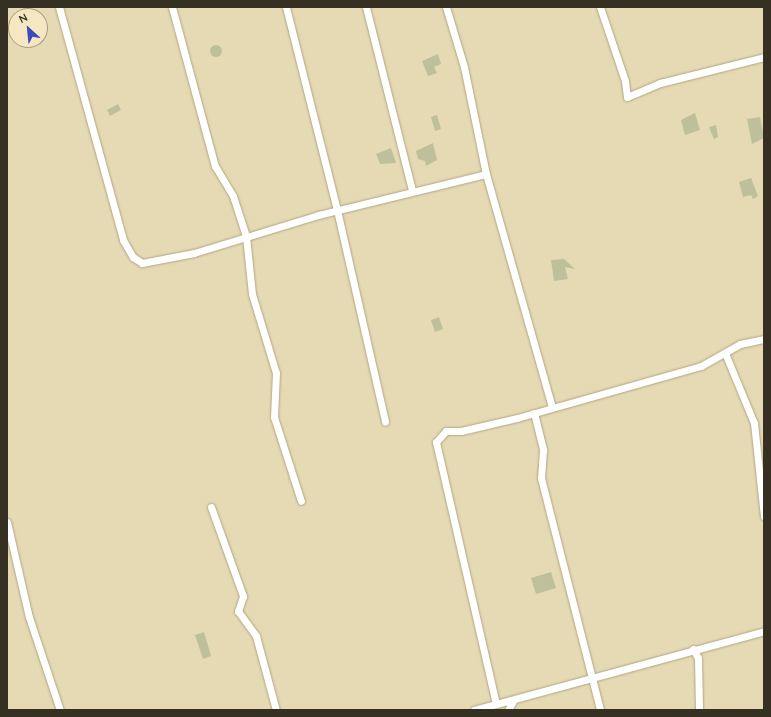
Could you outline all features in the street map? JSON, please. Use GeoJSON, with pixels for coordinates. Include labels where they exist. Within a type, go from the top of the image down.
{"type":"FeatureCollection","features":[{"type":"Feature","properties":{"kind":"street"},"geometry":{"type":"LineString","coordinates":[[59,7],[123,240],[133,257],[142,263],[158,262],[412,190],[486,174]]}},
{"type":"Feature","properties":{"kind":"street"},"geometry":{"type":"LineString","coordinates":[[172,7],[215,166],[233,196],[246,236],[252,294],[276,373],[274,417],[301,501]]}},
{"type":"Feature","properties":{"kind":"street"},"geometry":{"type":"LineString","coordinates":[[286,7],[338,210],[385,422]]}},
{"type":"Feature","properties":{"kind":"street"},"geometry":{"type":"LineString","coordinates":[[366,7],[412,190]]}},
{"type":"Feature","properties":{"kind":"street"},"geometry":{"type":"LineString","coordinates":[[446,7],[464,67],[486,174],[552,407]]}},
{"type":"Feature","properties":{"kind":"street"},"geometry":{"type":"LineString","coordinates":[[600,7],[625,81],[627,97],[646,87],[764,57]]}},
{"type":"Feature","properties":{"kind":"street"},"geometry":{"type":"LineString","coordinates":[[496,704],[436,442],[446,430],[461,431],[534,413],[701,366],[740,344],[764,339]]}},
{"type":"Feature","properties":{"kind":"street"},"geometry":{"type":"LineString","coordinates":[[725,353],[754,423],[764,516]]}},
{"type":"Feature","properties":{"kind":"street"},"geometry":{"type":"LineString","coordinates":[[534,413],[543,450],[540,472],[544,494],[593,677],[600,710]]}},
{"type":"Feature","properties":{"kind":"street"},"geometry":{"type":"LineString","coordinates":[[211,507],[243,596],[238,611],[256,636],[276,710]]}},
{"type":"Feature","properties":{"kind":"street"},"geometry":{"type":"LineString","coordinates":[[7,522],[29,617],[60,710]]}},
{"type":"Feature","properties":{"kind":"street"},"geometry":{"type":"LineString","coordinates":[[474,710],[513,701],[593,677],[764,631]]}},
{"type":"Feature","properties":{"kind":"street"},"geometry":{"type":"LineString","coordinates":[[693,650],[698,658],[699,710]]}},
{"type":"Feature","properties":{"kind":"street"},"geometry":{"type":"LineString","coordinates":[[508,710],[513,701]]}},
{"type":"Feature","properties":{"kind":"building"},"geometry":{"type":"Polygon","coordinates":[[[216,45],[220,47],[222,51],[220,55],[216,57],[212,55],[210,51],[212,47],[216,45]]]}},
{"type":"Feature","properties":{"kind":"building"},"geometry":{"type":"Polygon","coordinates":[[[438,54],[441,64],[434,67],[437,73],[428,76],[422,61],[438,54]]]}},
{"type":"Feature","properties":{"kind":"building"},"geometry":{"type":"Polygon","coordinates":[[[118,104],[121,110],[110,116],[107,110],[118,104]]]}},
{"type":"Feature","properties":{"kind":"building"},"geometry":{"type":"Polygon","coordinates":[[[695,113],[700,130],[685,135],[681,120],[695,113]]]}},
{"type":"Feature","properties":{"kind":"building"},"geometry":{"type":"Polygon","coordinates":[[[437,115],[441,129],[435,131],[431,117],[437,115]]]}},
{"type":"Feature","properties":{"kind":"building"},"geometry":{"type":"Polygon","coordinates":[[[760,117],[764,138],[752,144],[747,119],[760,117]]]}},
{"type":"Feature","properties":{"kind":"building"},"geometry":{"type":"Polygon","coordinates":[[[716,125],[718,137],[714,139],[709,127],[716,125]]]}},
{"type":"Feature","properties":{"kind":"building"},"geometry":{"type":"Polygon","coordinates":[[[433,143],[437,160],[426,166],[425,161],[418,159],[416,151],[433,143]]]}},
{"type":"Feature","properties":{"kind":"building"},"geometry":{"type":"Polygon","coordinates":[[[391,148],[396,163],[380,164],[376,154],[391,148]]]}},
{"type":"Feature","properties":{"kind":"building"},"geometry":{"type":"Polygon","coordinates":[[[751,178],[758,196],[753,199],[751,195],[743,197],[739,182],[751,178]]]}},
{"type":"Feature","properties":{"kind":"building"},"geometry":{"type":"Polygon","coordinates":[[[564,259],[575,269],[565,267],[568,279],[554,281],[551,260],[564,259]]]}},
{"type":"Feature","properties":{"kind":"building"},"geometry":{"type":"Polygon","coordinates":[[[439,317],[443,329],[435,332],[431,320],[439,317]]]}},
{"type":"Feature","properties":{"kind":"building"},"geometry":{"type":"Polygon","coordinates":[[[551,572],[556,588],[536,594],[531,578],[551,572]]]}},
{"type":"Feature","properties":{"kind":"building"},"geometry":{"type":"Polygon","coordinates":[[[204,632],[211,656],[203,659],[195,635],[204,632]]]}}]}
